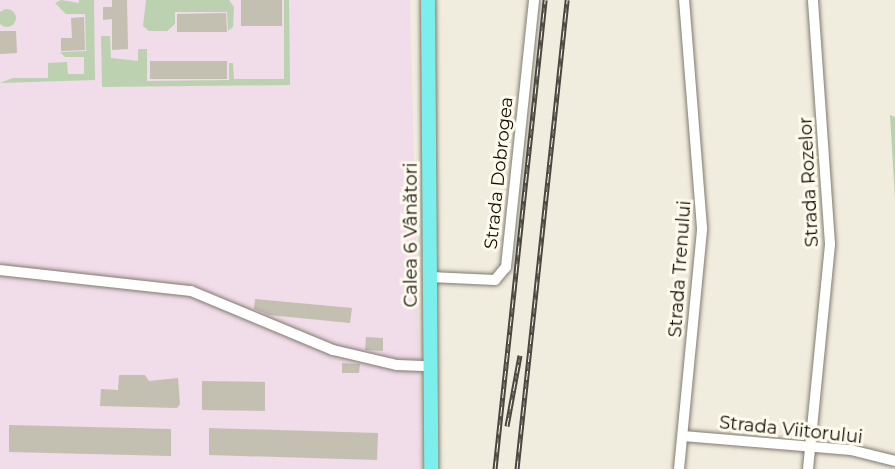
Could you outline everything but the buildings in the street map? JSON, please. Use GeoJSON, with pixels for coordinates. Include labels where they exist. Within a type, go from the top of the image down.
{"type":"FeatureCollection","features":[{"type":"Feature","properties":{"kind":"main road","name":"Calea 6 Vânători"},"geometry":{"type":"LineString","coordinates":[[428,0],[431,469]]}},
{"type":"Feature","properties":{"kind":"street","name":"Strada Dobrogea"},"geometry":{"type":"LineString","coordinates":[[430,277],[495,280],[506,267],[534,0]]}},
{"type":"Feature","properties":{"kind":"street","name":"Strada Trenului"},"geometry":{"type":"LineString","coordinates":[[679,469],[702,228],[684,0]]}},
{"type":"Feature","properties":{"kind":"street","name":"Strada Rozelor"},"geometry":{"type":"LineString","coordinates":[[808,469],[830,233],[813,0]]}},
{"type":"Feature","properties":{"kind":"street"},"geometry":{"type":"LineString","coordinates":[[0,270],[191,291],[333,350],[397,365],[430,366]]}},
{"type":"Feature","properties":{"kind":"street","name":"Strada Viitorului"},"geometry":{"type":"LineString","coordinates":[[683,436],[810,447],[895,460]]}},
{"type":"Feature","properties":{"kind":"shaded area"},"geometry":{"type":"Polygon","coordinates":[[[0,0],[410,0],[422,469],[0,469],[0,0]]]}},
{"type":"Feature","properties":{"kind":"green space"},"geometry":{"type":"Polygon","coordinates":[[[61,0],[79,3],[79,0],[94,0],[95,80],[0,83],[13,78],[48,78],[48,63],[67,62],[68,74],[84,74],[84,57],[65,57],[60,52],[86,51],[85,14],[66,14],[55,3],[61,0]]]}},
{"type":"Feature","properties":{"kind":"green space"},"geometry":{"type":"Polygon","coordinates":[[[146,0],[229,0],[234,7],[233,27],[228,31],[227,12],[175,12],[175,24],[167,31],[149,31],[143,26],[146,0]]]}},
{"type":"Feature","properties":{"kind":"green space"},"geometry":{"type":"Polygon","coordinates":[[[284,0],[289,0],[290,85],[102,87],[101,36],[110,36],[111,58],[138,61],[138,49],[147,49],[147,81],[229,80],[229,63],[233,63],[234,79],[284,79],[284,0]]]}},
{"type":"Feature","properties":{"kind":"green space"},"geometry":{"type":"Polygon","coordinates":[[[3,9],[11,9],[16,14],[14,25],[3,27],[-2,22],[-2,14],[3,9]]]}},
{"type":"Feature","properties":{"kind":"green space"},"geometry":{"type":"Polygon","coordinates":[[[890,115],[895,117],[895,199],[890,115]]]}},
{"type":"Feature","properties":{"kind":"railway"},"geometry":{"type":"LineString","coordinates":[[495,469],[545,0]]}},
{"type":"Feature","properties":{"kind":"railway"},"geometry":{"type":"LineString","coordinates":[[517,469],[567,0]]}},
{"type":"Feature","properties":{"kind":"railway"},"geometry":{"type":"LineString","coordinates":[[507,426],[520,355]]}}]}
